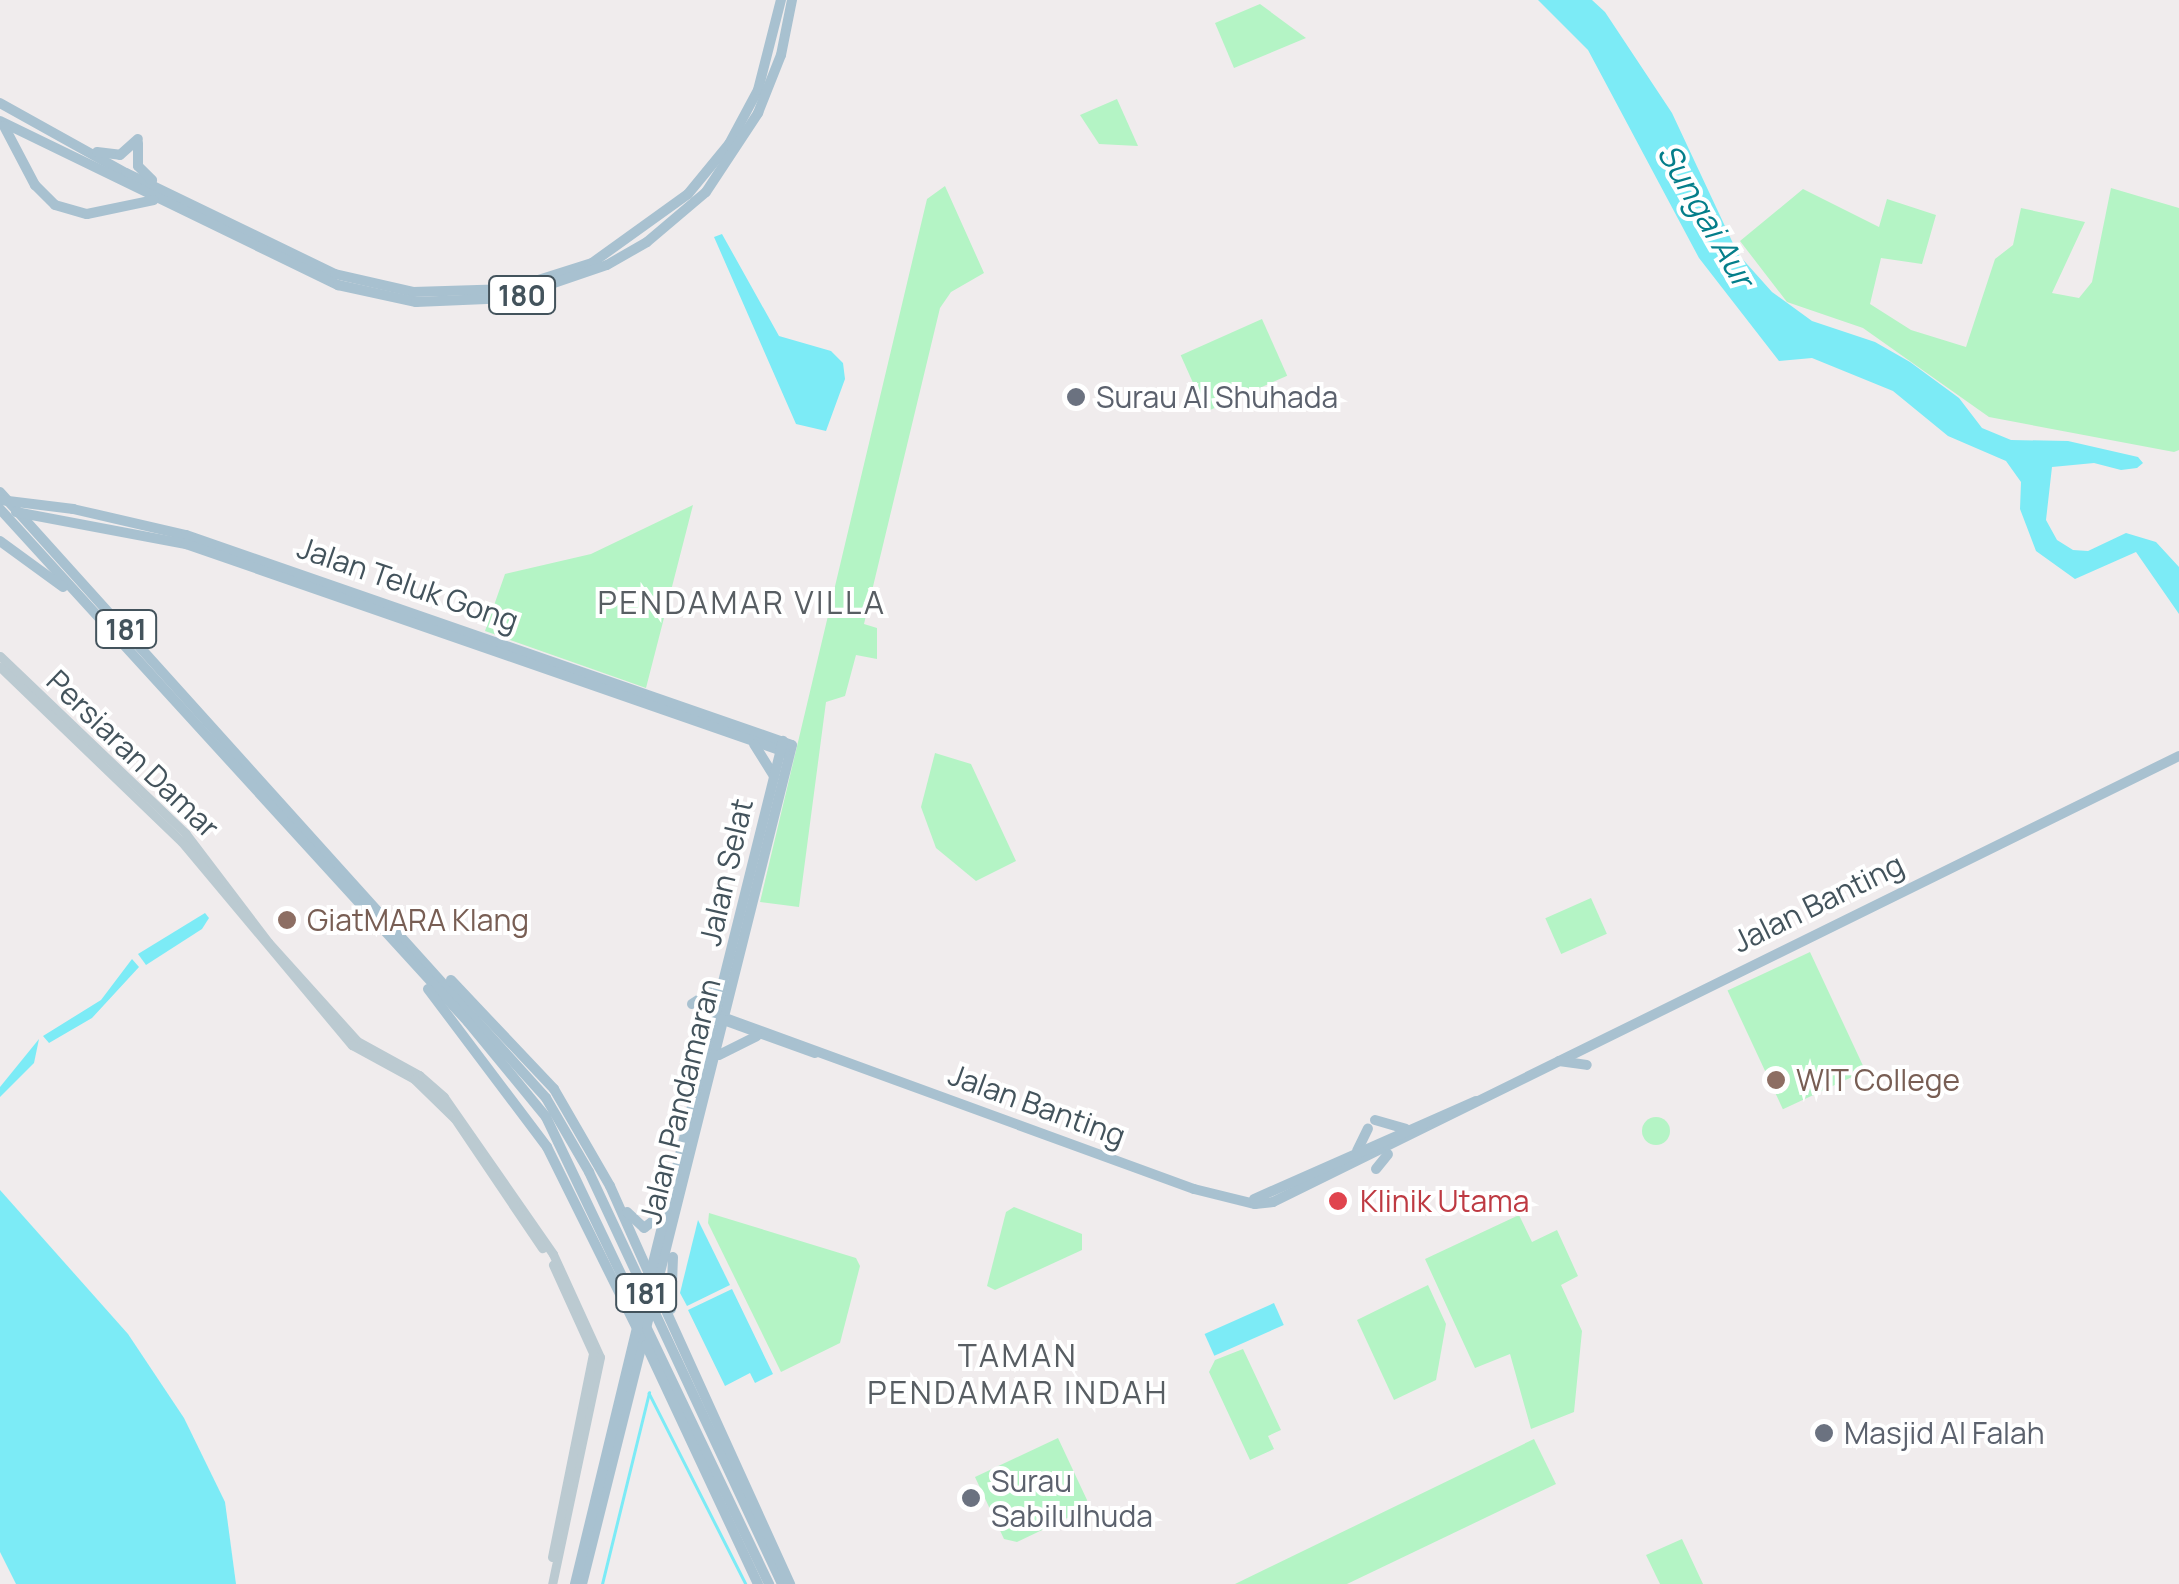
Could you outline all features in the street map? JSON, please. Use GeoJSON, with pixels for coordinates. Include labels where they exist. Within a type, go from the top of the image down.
{"type":"FeatureCollection","features":[{"type":"Feature","properties":{"kind":"main road","name":"180"},"geometry":{"type":"LineString","coordinates":[[0,103],[189,205],[317,266],[400,291],[484,292],[574,270],[648,229],[709,171],[758,90],[781,0]]}},
{"type":"Feature","properties":{"kind":"main road","name":"180"},"geometry":{"type":"LineString","coordinates":[[0,122],[284,263],[366,294],[447,304],[551,289],[647,242],[706,192],[744,140],[769,89],[792,0]]}},
{"type":"Feature","properties":{"kind":"main road"},"geometry":{"type":"LineString","coordinates":[[0,122],[18,143],[36,185],[55,205],[88,214],[160,200]]}},
{"type":"Feature","properties":{"kind":"main road"},"geometry":{"type":"LineString","coordinates":[[81,148],[120,155],[139,140],[143,174],[189,205]]}},
{"type":"Feature","properties":{"kind":"main road","name":"181"},"geometry":{"type":"LineString","coordinates":[[0,492],[516,1059],[576,1146],[755,1539],[769,1584]]}},
{"type":"Feature","properties":{"kind":"main road","name":"Jalan Teluk Gong"},"geometry":{"type":"LineString","coordinates":[[0,500],[73,508],[186,539],[786,748]]}},
{"type":"Feature","properties":{"kind":"main road","name":"181"},"geometry":{"type":"LineString","coordinates":[[0,510],[527,1091],[576,1169],[755,1539],[782,1584]]}},
{"type":"Feature","properties":{"kind":"main road","name":"Jalan Teluk Gong"},"geometry":{"type":"LineString","coordinates":[[0,510],[186,539],[750,740],[786,748]]}},
{"type":"Feature","properties":{"kind":"main road"},"geometry":{"type":"LineString","coordinates":[[0,541],[91,610]]}},
{"type":"Feature","properties":{"kind":"main road"},"geometry":{"type":"LineString","coordinates":[[750,740],[774,777]]}},
{"type":"Feature","properties":{"kind":"main road","name":"Jalan Selat"},"geometry":{"type":"LineString","coordinates":[[723,1018],[725,981],[774,777],[786,748]]}},
{"type":"Feature","properties":{"kind":"main road","name":"Jalan Pandamaran"},"geometry":{"type":"LineString","coordinates":[[579,1584],[634,1396],[650,1330],[650,1276],[723,1018],[786,748]]}},
{"type":"Feature","properties":{"kind":"main road","name":"Jalan Banting"},"geometry":{"type":"LineString","coordinates":[[723,1018],[1243,1201],[1285,1198],[1596,1039],[2179,756]]}},
{"type":"Feature","properties":{"kind":"main road"},"geometry":{"type":"LineString","coordinates":[[384,918],[483,1010],[554,1089],[610,1186],[650,1276]]}},
{"type":"Feature","properties":{"kind":"main road"},"geometry":{"type":"LineString","coordinates":[[395,947],[547,1146],[758,1584]]}},
{"type":"Feature","properties":{"kind":"main road"},"geometry":{"type":"LineString","coordinates":[[692,1004],[725,981]]}},
{"type":"Feature","properties":{"kind":"main road","name":"Jalan Pandamaran"},"geometry":{"type":"LineString","coordinates":[[579,1584],[637,1327],[679,1211],[718,1056],[723,1018]]}},
{"type":"Feature","properties":{"kind":"main road","name":"Jalan Banting"},"geometry":{"type":"LineString","coordinates":[[723,1018],[758,1036],[815,1053]]}},
{"type":"Feature","properties":{"kind":"main road"},"geometry":{"type":"LineString","coordinates":[[718,1056],[758,1036]]}},
{"type":"Feature","properties":{"kind":"main road"},"geometry":{"type":"LineString","coordinates":[[1552,1062],[1588,1066],[1596,1039]]}},
{"type":"Feature","properties":{"kind":"main road"},"geometry":{"type":"LineString","coordinates":[[1349,1158],[1371,1124],[1412,1133]]}},
{"type":"Feature","properties":{"kind":"main road"},"geometry":{"type":"LineString","coordinates":[[1376,1170],[1380,1158],[1412,1133]]}},
{"type":"Feature","properties":{"kind":"main road","name":"Jalan Banting"},"geometry":{"type":"LineString","coordinates":[[1243,1201],[1412,1133]]}},
{"type":"Feature","properties":{"kind":"main road"},"geometry":{"type":"LineString","coordinates":[[610,1186],[644,1228],[658,1222],[671,1194]]}},
{"type":"Feature","properties":{"kind":"main road"},"geometry":{"type":"LineString","coordinates":[[679,1211],[668,1300],[696,1373]]}},
{"type":"Feature","properties":{"kind":"main road"},"geometry":{"type":"LineString","coordinates":[[613,1279],[652,1292],[680,1339],[790,1584]]}},
{"type":"Feature","properties":{"kind":"main road"},"geometry":{"type":"LineString","coordinates":[[637,1327],[680,1339]]}},
{"type":"Feature","properties":{"kind":"main road"},"geometry":{"type":"LineString","coordinates":[[634,1396],[652,1384],[668,1395]]}},
{"type":"Feature","properties":{"kind":"main road"},"geometry":{"type":"LineString","coordinates":[[681,1424],[675,1404],[687,1388],[698,1389],[712,1410]]}},
{"type":"Feature","properties":{"kind":"street","name":"Persiaran Damar"},"geometry":{"type":"LineString","coordinates":[[0,656],[184,838],[352,1045],[414,1079],[455,1119],[557,1273],[593,1359],[549,1584]]}},
{"type":"Feature","properties":{"kind":"street","name":"Persiaran Damar"},"geometry":{"type":"LineString","coordinates":[[0,666],[184,838]]}},
{"type":"Feature","properties":{"kind":"green space"},"geometry":{"type":"Polygon","coordinates":[[[1260,4],[1306,38],[1234,68],[1215,23],[1260,4]]]}},
{"type":"Feature","properties":{"kind":"green space"},"geometry":{"type":"Polygon","coordinates":[[[1117,99],[1138,146],[1099,144],[1080,115],[1117,99]]]}},
{"type":"Feature","properties":{"kind":"green space"},"geometry":{"type":"Polygon","coordinates":[[[945,186],[984,273],[951,292],[940,308],[864,624],[877,628],[877,659],[856,655],[845,696],[826,702],[799,907],[760,902],[927,199],[945,186]]]}},
{"type":"Feature","properties":{"kind":"green space"},"geometry":{"type":"Polygon","coordinates":[[[2111,188],[2179,208],[2179,450],[2174,452],[1989,417],[1863,328],[1787,302],[1740,241],[1803,189],[1879,227],[1887,199],[1936,215],[1922,264],[1881,258],[1870,304],[1911,330],[1966,347],[1995,259],[2013,245],[2021,208],[2085,222],[2052,293],[2079,298],[2092,282],[2111,188]]]}},
{"type":"Feature","properties":{"kind":"green space"},"geometry":{"type":"Polygon","coordinates":[[[1262,319],[1287,376],[1206,412],[1181,355],[1262,319]]]}},
{"type":"Feature","properties":{"kind":"green space"},"geometry":{"type":"Polygon","coordinates":[[[693,505],[646,688],[485,631],[505,574],[591,554],[693,505]]]}},
{"type":"Feature","properties":{"kind":"green space"},"geometry":{"type":"Polygon","coordinates":[[[935,753],[971,764],[1016,861],[976,881],[936,848],[921,807],[935,753]]]}},
{"type":"Feature","properties":{"kind":"green space"},"geometry":{"type":"Polygon","coordinates":[[[1591,898],[1607,934],[1561,954],[1545,918],[1591,898]]]}},
{"type":"Feature","properties":{"kind":"green space"},"geometry":{"type":"Polygon","coordinates":[[[1810,952],[1865,1071],[1783,1109],[1728,990],[1810,952]]]}},
{"type":"Feature","properties":{"kind":"green space"},"geometry":{"type":"Polygon","coordinates":[[[1656,1117],[1666,1121],[1670,1131],[1666,1141],[1656,1145],[1646,1141],[1642,1131],[1646,1121],[1656,1117]]]}},
{"type":"Feature","properties":{"kind":"green space"},"geometry":{"type":"Polygon","coordinates":[[[1014,1207],[1082,1234],[1082,1250],[995,1290],[987,1286],[1006,1212],[1014,1207]]]}},
{"type":"Feature","properties":{"kind":"green space"},"geometry":{"type":"Polygon","coordinates":[[[709,1213],[856,1258],[860,1266],[840,1343],[781,1372],[708,1223],[709,1213]]]}},
{"type":"Feature","properties":{"kind":"green space"},"geometry":{"type":"Polygon","coordinates":[[[1519,1215],[1532,1242],[1557,1230],[1578,1276],[1561,1285],[1582,1331],[1574,1412],[1531,1429],[1510,1354],[1475,1368],[1425,1259],[1519,1215]]]}},
{"type":"Feature","properties":{"kind":"green space"},"geometry":{"type":"Polygon","coordinates":[[[1428,1285],[1446,1324],[1436,1380],[1394,1400],[1357,1320],[1428,1285]]]}},
{"type":"Feature","properties":{"kind":"green space"},"geometry":{"type":"Polygon","coordinates":[[[1243,1349],[1281,1430],[1268,1436],[1274,1449],[1250,1460],[1209,1372],[1215,1360],[1243,1349]]]}},
{"type":"Feature","properties":{"kind":"green space"},"geometry":{"type":"Polygon","coordinates":[[[1058,1438],[1087,1500],[1084,1510],[1017,1542],[1004,1539],[975,1477],[1058,1438]]]}},
{"type":"Feature","properties":{"kind":"green space"},"geometry":{"type":"Polygon","coordinates":[[[1534,1439],[1556,1484],[1347,1584],[1235,1584],[1534,1439]]]}},
{"type":"Feature","properties":{"kind":"green space"},"geometry":{"type":"Polygon","coordinates":[[[1682,1539],[1703,1584],[1660,1584],[1646,1555],[1682,1539]]]}},
{"type":"Feature","properties":{"kind":"water","name":"Sungai Aur"},"geometry":{"type":"Polygon","coordinates":[[[1538,0],[1592,0],[1605,12],[1672,113],[1738,254],[1772,292],[1812,321],[1875,342],[1910,362],[1959,398],[1982,428],[2011,440],[2068,441],[2138,457],[2143,463],[2137,468],[2121,470],[2094,463],[2052,467],[2046,520],[2057,540],[2073,550],[2088,551],[2126,533],[2156,542],[2179,567],[2179,614],[2136,552],[2075,579],[2036,551],[2020,509],[2021,482],[2006,461],[1948,436],[1893,391],[1812,358],[1779,361],[1699,258],[1588,50],[1538,0]]]}},
{"type":"Feature","properties":{"kind":"water"},"geometry":{"type":"Polygon","coordinates":[[[722,234],[779,336],[831,351],[843,363],[845,379],[826,431],[796,424],[714,237],[722,234]]]}},
{"type":"Feature","properties":{"kind":"water"},"geometry":{"type":"Polygon","coordinates":[[[205,913],[209,918],[202,929],[146,965],[138,954],[205,913]]]}},
{"type":"Feature","properties":{"kind":"water"},"geometry":{"type":"Polygon","coordinates":[[[132,959],[139,967],[92,1018],[49,1043],[43,1036],[101,1000],[132,959]]]}},
{"type":"Feature","properties":{"kind":"water"},"geometry":{"type":"Polygon","coordinates":[[[39,1039],[34,1063],[0,1097],[0,1087],[39,1039]]]}},
{"type":"Feature","properties":{"kind":"water"},"geometry":{"type":"Polygon","coordinates":[[[0,1190],[128,1334],[184,1418],[225,1502],[236,1584],[16,1584],[0,1552],[0,1190]]]}},
{"type":"Feature","properties":{"kind":"water"},"geometry":{"type":"Polygon","coordinates":[[[698,1220],[730,1285],[687,1306],[680,1293],[698,1220]]]}},
{"type":"Feature","properties":{"kind":"water"},"geometry":{"type":"Polygon","coordinates":[[[732,1289],[773,1374],[755,1383],[750,1373],[725,1386],[688,1310],[732,1289]]]}},
{"type":"Feature","properties":{"kind":"water"},"geometry":{"type":"Polygon","coordinates":[[[1274,1303],[1284,1325],[1214,1356],[1205,1334],[1274,1303]]]}},
{"type":"Feature","properties":{"kind":"waterway"},"geometry":{"type":"LineString","coordinates":[[602,1584],[649,1393],[746,1584]]}},
{"type":"Feature","properties":{"kind":"place","name":"Surau Al Shuhada"},"geometry":{"type":"Point","coordinates":[1076,397]}},
{"type":"Feature","properties":{"kind":"place","name":"GiatMARA Klang"},"geometry":{"type":"Point","coordinates":[287,920]}},
{"type":"Feature","properties":{"kind":"place","name":"WIT College"},"geometry":{"type":"Point","coordinates":[1776,1080]}},
{"type":"Feature","properties":{"kind":"place","name":"Klinik Utama"},"geometry":{"type":"Point","coordinates":[1338,1201]}},
{"type":"Feature","properties":{"kind":"place","name":"Masjid Al Falah"},"geometry":{"type":"Point","coordinates":[1824,1433]}},
{"type":"Feature","properties":{"kind":"place","name":"Surau Sabilulhuda"},"geometry":{"type":"Point","coordinates":[971,1498]}},
{"type":"Feature","properties":{"kind":"district","name":"PENDAMAR VILLA"},"geometry":{"type":"Point","coordinates":[742,602]}},
{"type":"Feature","properties":{"kind":"district","name":"TAMAN PENDAMAR INDAH"},"geometry":{"type":"Point","coordinates":[1018,1374]}}]}
